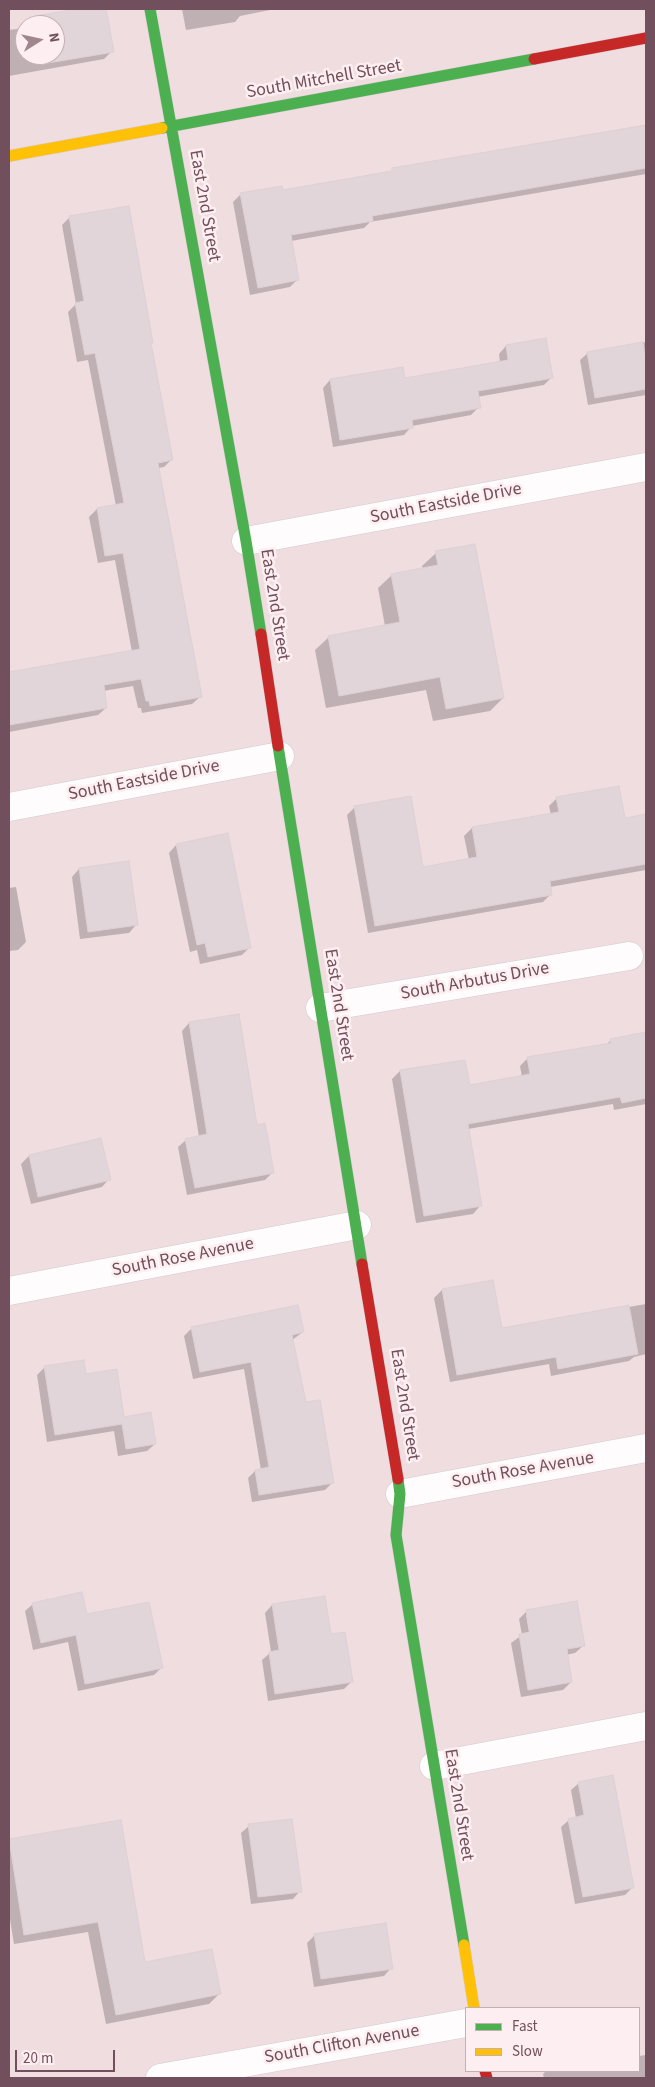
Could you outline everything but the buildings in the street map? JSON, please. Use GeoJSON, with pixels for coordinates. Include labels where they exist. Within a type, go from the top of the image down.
{"type":"FeatureCollection","features":[{"type":"Feature","properties":{"kind":"street","name":"East 2nd Street"},"geometry":{"type":"LineString","coordinates":[[150,9],[246,541],[320,1008],[357,1225],[400,1494],[396,1535],[474,2007]]}},
{"type":"Feature","properties":{"kind":"street","name":"South Mitchell Street"},"geometry":{"type":"LineString","coordinates":[[9,156],[646,38]]}},
{"type":"Feature","properties":{"kind":"street","name":"South Eastside Drive"},"geometry":{"type":"LineString","coordinates":[[246,541],[646,467]]}},
{"type":"Feature","properties":{"kind":"street","name":"South Eastside Drive"},"geometry":{"type":"LineString","coordinates":[[9,806],[280,756]]}},
{"type":"Feature","properties":{"kind":"street","name":"South Arbutus Drive"},"geometry":{"type":"LineString","coordinates":[[320,1008],[629,956]]}},
{"type":"Feature","properties":{"kind":"street","name":"South Rose Avenue"},"geometry":{"type":"LineString","coordinates":[[9,1291],[357,1225]]}},
{"type":"Feature","properties":{"kind":"street","name":"South Rose Avenue"},"geometry":{"type":"LineString","coordinates":[[400,1494],[646,1448]]}},
{"type":"Feature","properties":{"kind":"street"},"geometry":{"type":"LineString","coordinates":[[434,1766],[646,1726]]}},
{"type":"Feature","properties":{"kind":"street","name":"South Clifton Avenue"},"geometry":{"type":"LineString","coordinates":[[160,2078],[465,2023]]}},
{"type":"Feature","properties":{"kind":"shaded area"},"geometry":{"type":"Polygon","coordinates":[[[9,9],[646,9],[646,2078],[9,2078],[9,9]]]}},
{"type":"Feature","properties":{"kind":"traffic: fast"},"geometry":{"type":"LineString","coordinates":[[150,9],[261,634]]}},
{"type":"Feature","properties":{"kind":"traffic: fast"},"geometry":{"type":"LineString","coordinates":[[162,128],[534,59]]}},
{"type":"Feature","properties":{"kind":"traffic: fast"},"geometry":{"type":"LineString","coordinates":[[278,746],[362,1264]]}},
{"type":"Feature","properties":{"kind":"traffic: fast"},"geometry":{"type":"LineString","coordinates":[[398,1479],[400,1494],[396,1535],[464,1945]]}},
{"type":"Feature","properties":{"kind":"traffic: slow"},"geometry":{"type":"LineString","coordinates":[[9,156],[162,128]]}},
{"type":"Feature","properties":{"kind":"traffic: slow"},"geometry":{"type":"LineString","coordinates":[[464,1945],[474,2007]]}},
{"type":"Feature","properties":{"kind":"traffic: jam"},"geometry":{"type":"LineString","coordinates":[[534,59],[646,38]]}},
{"type":"Feature","properties":{"kind":"traffic: jam"},"geometry":{"type":"LineString","coordinates":[[261,634],[278,746]]}},
{"type":"Feature","properties":{"kind":"traffic: jam"},"geometry":{"type":"LineString","coordinates":[[362,1264],[398,1479]]}},
{"type":"Feature","properties":{"kind":"traffic: jam"},"geometry":{"type":"LineString","coordinates":[[485,2072],[487,2078]]}}]}
